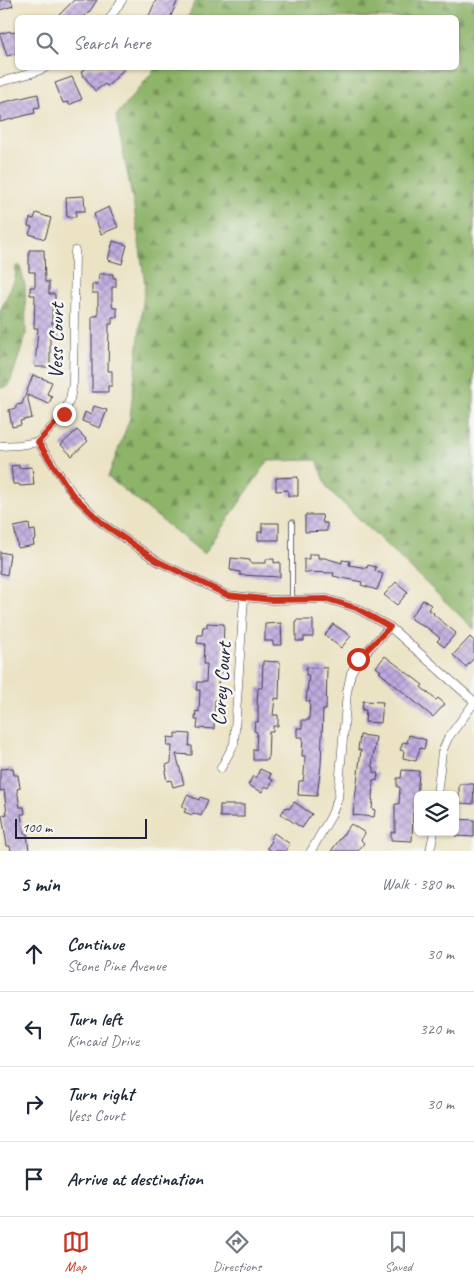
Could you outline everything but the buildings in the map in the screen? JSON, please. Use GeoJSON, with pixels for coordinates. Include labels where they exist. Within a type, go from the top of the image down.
{"type":"FeatureCollection","features":[{"type":"Feature","properties":{"kind":"street"},"geometry":{"type":"LineString","coordinates":[[112,15],[122,0]]}},
{"type":"Feature","properties":{"kind":"street"},"geometry":{"type":"LineString","coordinates":[[0,82],[40,70]]}},
{"type":"Feature","properties":{"kind":"street","name":"Vess Court"},"geometry":{"type":"LineString","coordinates":[[38,442],[64,414],[74,383],[75,251]]}},
{"type":"Feature","properties":{"kind":"street"},"geometry":{"type":"LineString","coordinates":[[0,446],[38,442],[72,494],[102,523],[157,561],[227,595],[244,598],[292,600],[327,599],[356,608],[390,627],[474,702],[448,738],[442,752],[437,791]]}},
{"type":"Feature","properties":{"kind":"street","name":"Corey Court"},"geometry":{"type":"LineString","coordinates":[[221,768],[234,744],[244,598]]}},
{"type":"Feature","properties":{"kind":"street"},"geometry":{"type":"LineString","coordinates":[[311,851],[325,829],[338,798],[347,692],[351,673],[358,659],[390,627]]}},
{"type":"Feature","properties":{"kind":"street"},"geometry":{"type":"LineString","coordinates":[[430,851],[433,836]]}},
{"type":"Feature","properties":{"kind":"lane"},"geometry":{"type":"LineString","coordinates":[[292,522],[292,600]]}},
{"type":"Feature","properties":{"kind":"green space"},"geometry":{"type":"Polygon","coordinates":[[[196,0],[474,0],[474,629],[328,489],[317,460],[268,461],[204,554],[108,477],[130,418],[145,284],[134,207],[116,116],[154,70],[459,70],[459,15],[189,15],[196,0]]]}},
{"type":"Feature","properties":{"kind":"green space"},"geometry":{"type":"Polygon","coordinates":[[[16,266],[20,266],[25,286],[26,335],[9,386],[0,388],[0,311],[15,279],[16,266]]]}},
{"type":"Feature","properties":{"kind":"route"},"geometry":{"type":"LineString","coordinates":[[64,414],[38,442],[72,494],[102,523],[157,561],[227,595],[272,600],[327,599],[356,608],[390,627],[358,659]]}}]}
